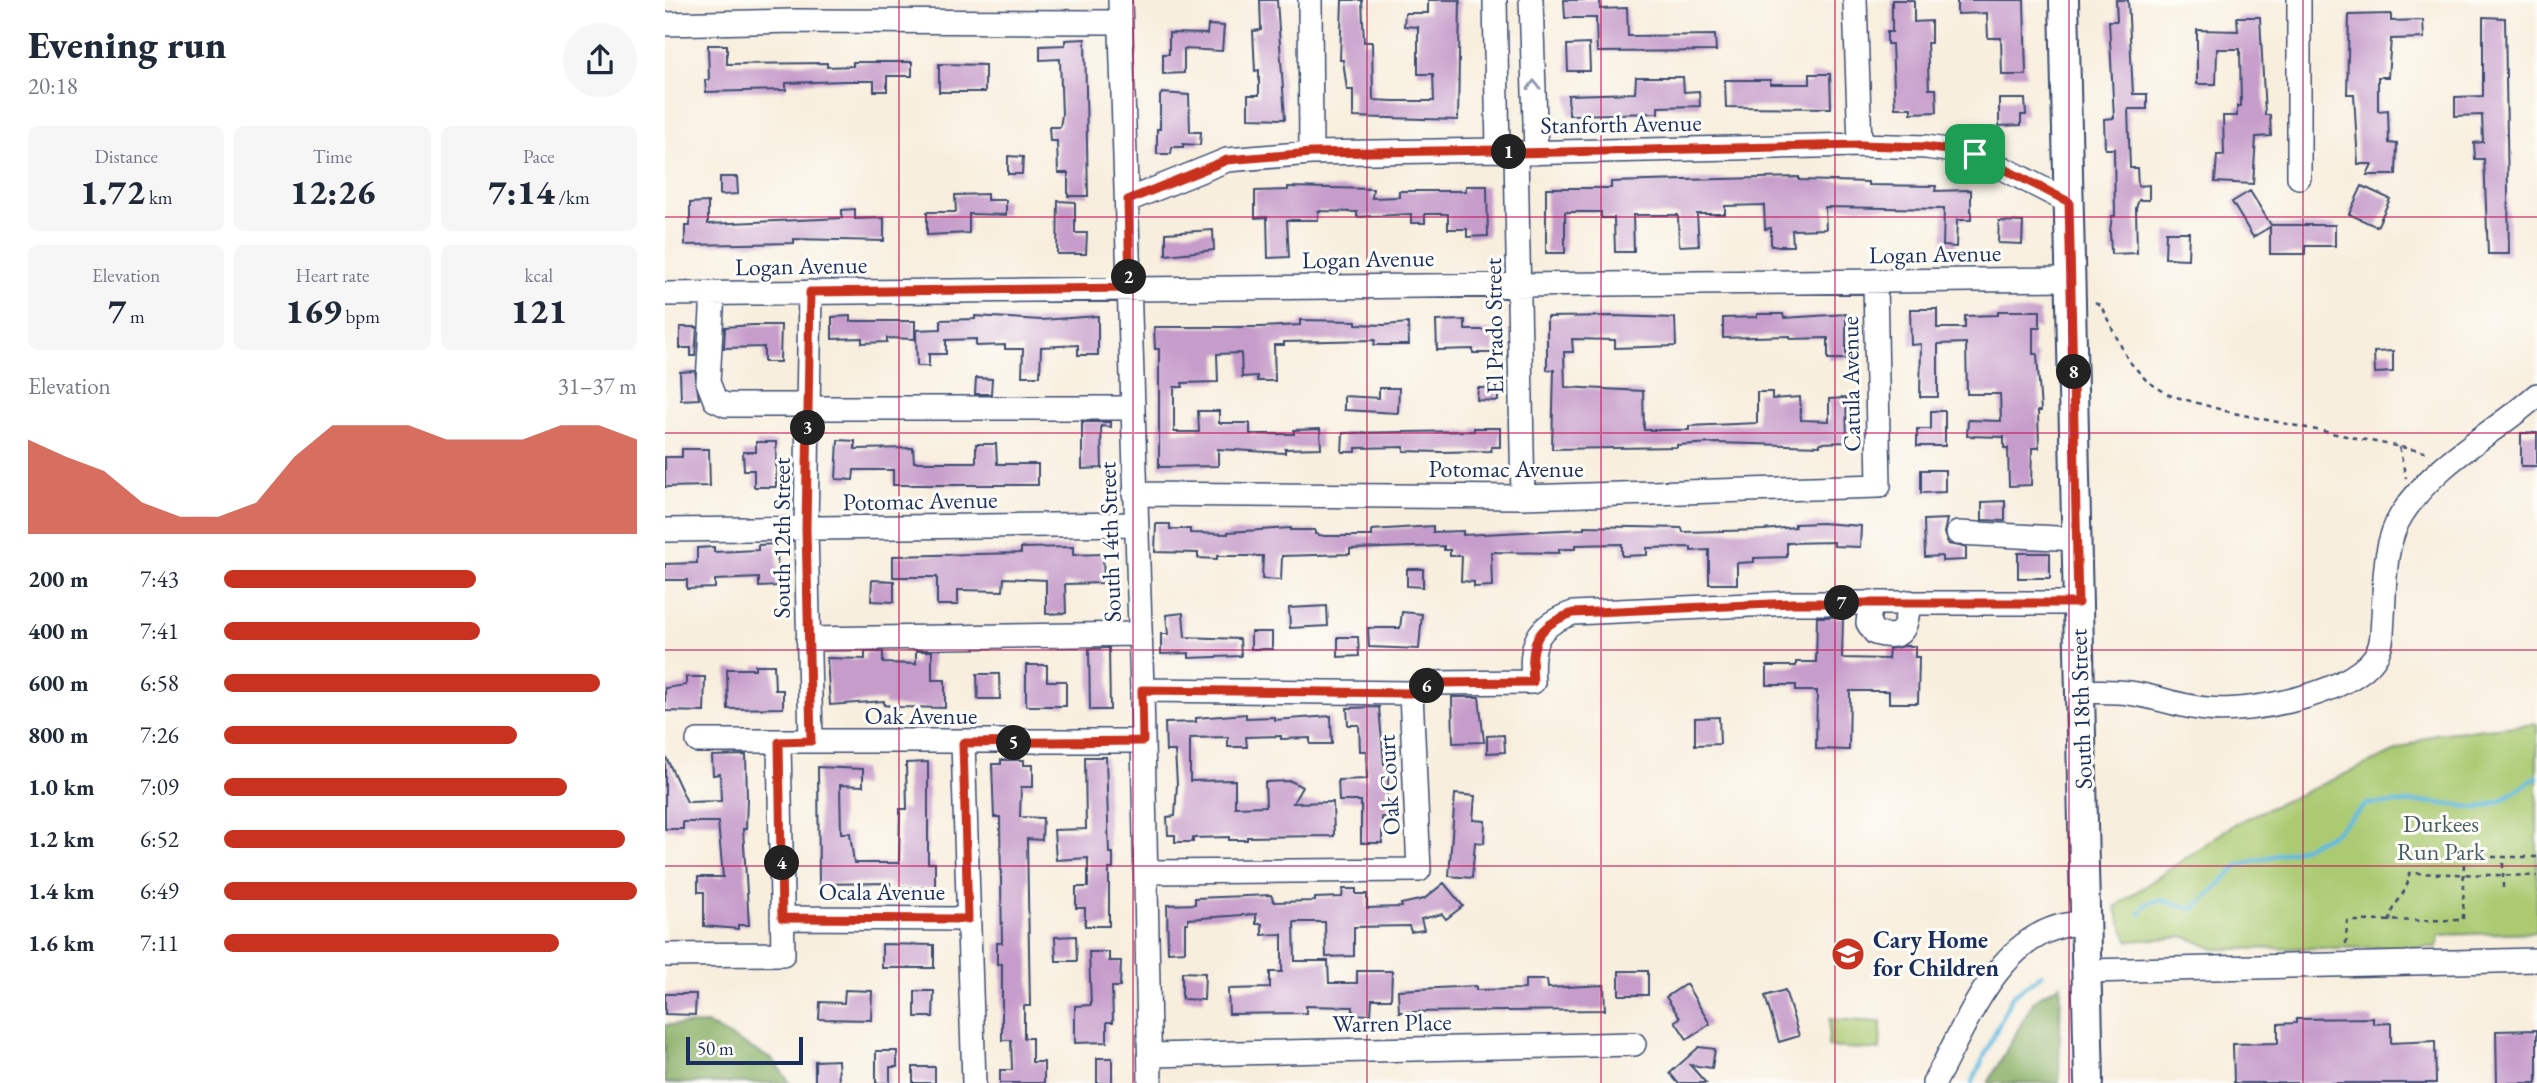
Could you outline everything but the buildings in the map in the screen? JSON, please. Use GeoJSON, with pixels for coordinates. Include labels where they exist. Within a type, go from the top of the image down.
{"type":"FeatureCollection","features":[{"type":"Feature","properties":{"kind":"main road","name":"South 18th Street"},"geometry":{"type":"LineString","coordinates":[[2064,0],[2089,1083]]}},
{"type":"Feature","properties":{"kind":"street"},"geometry":{"type":"LineString","coordinates":[[1310,0],[1311,153]]}},
{"type":"Feature","properties":{"kind":"street","name":"El Prado Street"},"geometry":{"type":"LineString","coordinates":[[1495,0],[1517,152]]}},
{"type":"Feature","properties":{"kind":"street","name":"El Prado Street"},"geometry":{"type":"LineString","coordinates":[[1523,497],[1517,152],[1531,0]]}},
{"type":"Feature","properties":{"kind":"street"},"geometry":{"type":"LineString","coordinates":[[1855,0],[1860,145]]}},
{"type":"Feature","properties":{"kind":"street"},"geometry":{"type":"LineString","coordinates":[[2299,0],[2299,177]]}},
{"type":"Feature","properties":{"kind":"street"},"geometry":{"type":"LineString","coordinates":[[665,24],[792,10],[1120,11]]}},
{"type":"Feature","properties":{"kind":"street","name":"South 14th Street"},"geometry":{"type":"LineString","coordinates":[[1120,11],[1142,690],[1150,1083]]}},
{"type":"Feature","properties":{"kind":"street","name":"Stanforth Avenue"},"geometry":{"type":"LineString","coordinates":[[1128,200],[1227,160],[1311,153],[1860,145],[1926,147],[1975,154],[2069,202]]}},
{"type":"Feature","properties":{"kind":"street","name":"Logan Avenue"},"geometry":{"type":"LineString","coordinates":[[665,294],[2072,279]]}},
{"type":"Feature","properties":{"kind":"street","name":"Catula Avenue"},"geometry":{"type":"LineString","coordinates":[[1875,281],[1879,486]]}},
{"type":"Feature","properties":{"kind":"street","name":"South 12th Street"},"geometry":{"type":"LineString","coordinates":[[810,292],[806,529],[811,741]]}},
{"type":"Feature","properties":{"kind":"street"},"geometry":{"type":"LineString","coordinates":[[713,293],[708,382],[715,400],[726,405],[1133,408]]}},
{"type":"Feature","properties":{"kind":"street"},"geometry":{"type":"LineString","coordinates":[[2081,691],[2129,692],[2206,709],[2238,710],[2321,692],[2354,677],[2372,662],[2381,646],[2387,561],[2392,534],[2411,503],[2454,457],[2537,395]]}},
{"type":"Feature","properties":{"kind":"street","name":"Potomac Avenue"},"geometry":{"type":"LineString","coordinates":[[1134,494],[1523,497],[1879,486]]}},
{"type":"Feature","properties":{"kind":"street","name":"Potomac Avenue"},"geometry":{"type":"LineString","coordinates":[[665,530],[1135,524]]}},
{"type":"Feature","properties":{"kind":"street"},"geometry":{"type":"LineString","coordinates":[[1958,533],[2077,539]]}},
{"type":"Feature","properties":{"kind":"street"},"geometry":{"type":"LineString","coordinates":[[1871,602],[1868,623],[1875,633],[1887,637],[1897,636],[1904,629],[1909,602]]}},
{"type":"Feature","properties":{"kind":"street"},"geometry":{"type":"LineString","coordinates":[[1142,690],[1411,693],[1431,683],[1533,682],[1535,643],[1542,629],[1553,620],[1573,613],[1871,602],[2078,603]]}},
{"type":"Feature","properties":{"kind":"street"},"geometry":{"type":"LineString","coordinates":[[808,639],[1139,634]]}},
{"type":"Feature","properties":{"kind":"street","name":"Oak Court"},"geometry":{"type":"LineString","coordinates":[[1146,872],[1419,870],[1411,693]]}},
{"type":"Feature","properties":{"kind":"street","name":"Oak Avenue"},"geometry":{"type":"LineString","coordinates":[[698,741],[1143,741]]}},
{"type":"Feature","properties":{"kind":"street"},"geometry":{"type":"LineString","coordinates":[[665,955],[783,954],[779,742]]}},
{"type":"Feature","properties":{"kind":"street"},"geometry":{"type":"LineString","coordinates":[[963,743],[974,1083]]}},
{"type":"Feature","properties":{"kind":"street","name":"Ocala Avenue"},"geometry":{"type":"LineString","coordinates":[[782,918],[968,919]]}},
{"type":"Feature","properties":{"kind":"street"},"geometry":{"type":"LineString","coordinates":[[1934,1083],[1999,965],[2046,929],[2064,923],[2086,923]]}},
{"type":"Feature","properties":{"kind":"street"},"geometry":{"type":"LineString","coordinates":[[2088,971],[2537,960]]}},
{"type":"Feature","properties":{"kind":"street","name":"Warren Place"},"geometry":{"type":"LineString","coordinates":[[1150,1055],[1634,1044]]}},
{"type":"Feature","properties":{"kind":"path"},"geometry":{"type":"LineString","coordinates":[[2095,302],[2101,306],[2128,360],[2147,381],[2169,395],[2233,414],[2454,457]]}},
{"type":"Feature","properties":{"kind":"path"},"geometry":{"type":"LineString","coordinates":[[2399,447],[2411,503]]}},
{"type":"Feature","properties":{"kind":"path"},"geometry":{"type":"LineString","coordinates":[[2346,965],[2347,921],[2463,920],[2464,857],[2537,857]]}},
{"type":"Feature","properties":{"kind":"path"},"geometry":{"type":"LineString","coordinates":[[2503,857],[2503,888]]}},
{"type":"Feature","properties":{"kind":"path"},"geometry":{"type":"LineString","coordinates":[[2390,922],[2392,907],[2408,888],[2409,873],[2537,876]]}},
{"type":"Feature","properties":{"kind":"green space","name":"Durkees Run Park"},"geometry":{"type":"Polygon","coordinates":[[[2537,724],[2537,932],[2439,935],[2437,947],[2214,949],[2187,937],[2128,941],[2115,907],[2236,823],[2434,734],[2537,724]]]}},
{"type":"Feature","properties":{"kind":"green space"},"geometry":{"type":"Polygon","coordinates":[[[2061,984],[2059,1083],[1988,1083],[2035,999],[2061,984]]]}},
{"type":"Feature","properties":{"kind":"green space"},"geometry":{"type":"Polygon","coordinates":[[[1830,1019],[1881,1022],[1880,1050],[1828,1047],[1830,1019]]]}},
{"type":"Feature","properties":{"kind":"green space"},"geometry":{"type":"Polygon","coordinates":[[[707,1024],[773,1060],[790,1083],[665,1083],[665,1025],[707,1024]]]}},
{"type":"Feature","properties":{"kind":"waterway"},"geometry":{"type":"LineString","coordinates":[[2140,914],[2146,904],[2160,900],[2194,909],[2239,865],[2300,849],[2334,833],[2367,804],[2427,802],[2479,808],[2500,801],[2537,777]]}},
{"type":"Feature","properties":{"kind":"waterway"},"geometry":{"type":"LineString","coordinates":[[1972,1083],[2012,996],[2042,974]]}},
{"type":"Feature","properties":{"kind":"place","name":"Cary Home for Children"},"geometry":{"type":"Point","coordinates":[1848,954]}},
{"type":"Feature","properties":{"kind":"route"},"geometry":{"type":"LineString","coordinates":[[1860,145],[1926,147],[1975,154],[2069,202],[2078,603],[1793,603],[1573,613],[1553,620],[1542,629],[1535,643],[1533,682],[1431,683],[1411,693],[1142,690],[1143,741],[963,743],[968,919],[782,918],[779,742],[811,741],[806,529],[810,292],[1130,288],[1128,200],[1227,160],[1311,153],[1498,150],[1516,153],[1860,145]]}}]}
